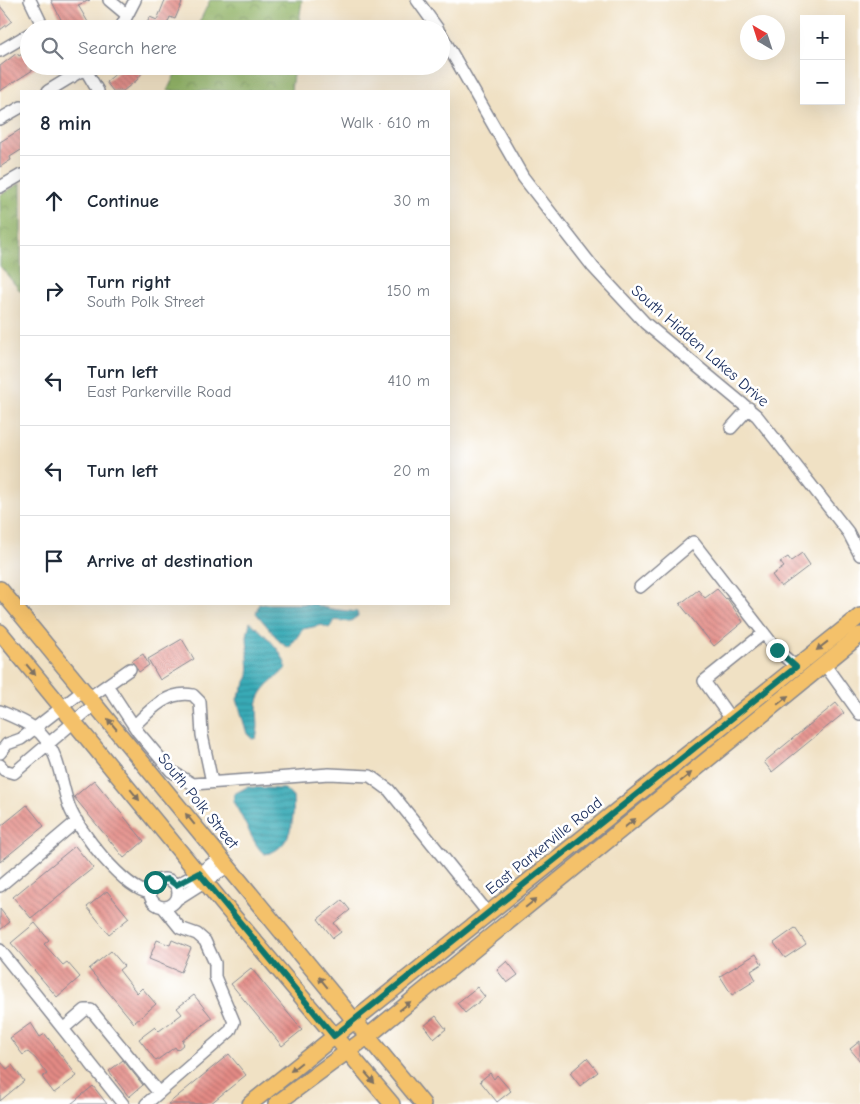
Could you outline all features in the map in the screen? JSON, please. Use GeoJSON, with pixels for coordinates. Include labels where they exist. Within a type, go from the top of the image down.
{"type":"FeatureCollection","features":[{"type":"Feature","properties":{"kind":"main road","name":"South Polk Street"},"geometry":{"type":"LineString","coordinates":[[0,589],[423,1104]]}},
{"type":"Feature","properties":{"kind":"main road","name":"East Parkerville Road"},"geometry":{"type":"LineString","coordinates":[[250,1104],[860,616]]}},
{"type":"Feature","properties":{"kind":"main road"},"geometry":{"type":"LineString","coordinates":[[0,632],[202,878],[392,1104]]}},
{"type":"Feature","properties":{"kind":"main road"},"geometry":{"type":"LineString","coordinates":[[276,1104],[367,1037],[825,666],[860,635]]}},
{"type":"Feature","properties":{"kind":"main road"},"geometry":{"type":"LineString","coordinates":[[796,667],[807,680]]}},
{"type":"Feature","properties":{"kind":"main road"},"geometry":{"type":"LineString","coordinates":[[638,793],[648,808]]}},
{"type":"Feature","properties":{"kind":"street"},"geometry":{"type":"LineString","coordinates":[[30,0],[38,20]]}},
{"type":"Feature","properties":{"kind":"street"},"geometry":{"type":"LineString","coordinates":[[109,0],[127,15]]}},
{"type":"Feature","properties":{"kind":"street"},"geometry":{"type":"LineString","coordinates":[[124,20],[135,0]]}},
{"type":"Feature","properties":{"kind":"street"},"geometry":{"type":"LineString","coordinates":[[416,0],[431,20]]}},
{"type":"Feature","properties":{"kind":"street"},"geometry":{"type":"LineString","coordinates":[[0,51],[20,39]]}},
{"type":"Feature","properties":{"kind":"street","name":"South Hidden Lakes Drive"},"geometry":{"type":"LineString","coordinates":[[450,50],[523,177],[593,267],[651,327],[749,408],[848,532],[860,555]]}},
{"type":"Feature","properties":{"kind":"street"},"geometry":{"type":"LineString","coordinates":[[50,90],[75,75]]}},
{"type":"Feature","properties":{"kind":"street"},"geometry":{"type":"LineString","coordinates":[[90,75],[98,90]]}},
{"type":"Feature","properties":{"kind":"street"},"geometry":{"type":"LineString","coordinates":[[0,119],[20,108]]}},
{"type":"Feature","properties":{"kind":"street"},"geometry":{"type":"LineString","coordinates":[[0,187],[20,176]]}},
{"type":"Feature","properties":{"kind":"street"},"geometry":{"type":"LineString","coordinates":[[731,428],[749,408]]}},
{"type":"Feature","properties":{"kind":"street"},"geometry":{"type":"LineString","coordinates":[[640,587],[693,542],[777,650],[796,667]]}},
{"type":"Feature","properties":{"kind":"street"},"geometry":{"type":"LineString","coordinates":[[731,719],[704,681],[764,633]]}},
{"type":"Feature","properties":{"kind":"street"},"geometry":{"type":"LineString","coordinates":[[825,666],[860,714]]}},
{"type":"Feature","properties":{"kind":"street"},"geometry":{"type":"LineString","coordinates":[[0,752],[7,744],[34,729],[62,707],[90,697],[130,669]]}},
{"type":"Feature","properties":{"kind":"street"},"geometry":{"type":"LineString","coordinates":[[107,685],[134,726],[171,771],[193,784],[329,774],[370,776],[389,790],[488,913]]}},
{"type":"Feature","properties":{"kind":"street"},"geometry":{"type":"LineString","coordinates":[[134,726],[165,699],[185,693],[193,695],[200,702],[202,735],[212,782]]}},
{"type":"Feature","properties":{"kind":"street"},"geometry":{"type":"LineString","coordinates":[[0,765],[4,770],[14,773],[74,721],[90,697]]}},
{"type":"Feature","properties":{"kind":"street"},"geometry":{"type":"LineString","coordinates":[[0,711],[34,729],[48,744],[55,755],[70,808],[90,841],[118,873],[136,888],[150,893]]}},
{"type":"Feature","properties":{"kind":"street"},"geometry":{"type":"LineString","coordinates":[[0,886],[77,820]]}},
{"type":"Feature","properties":{"kind":"street"},"geometry":{"type":"LineString","coordinates":[[163,907],[172,905],[202,878],[225,861]]}},
{"type":"Feature","properties":{"kind":"street"},"geometry":{"type":"LineString","coordinates":[[176,885],[202,878]]}},
{"type":"Feature","properties":{"kind":"street"},"geometry":{"type":"LineString","coordinates":[[146,1104],[230,1031],[234,1022],[215,977],[215,963],[205,941],[197,934],[180,928],[163,907],[155,903],[150,893],[152,886],[159,879],[168,879],[176,885],[179,893],[177,899]]}},
{"type":"Feature","properties":{"kind":"street"},"geometry":{"type":"LineString","coordinates":[[0,950],[123,1104]]}},
{"type":"Feature","properties":{"kind":"street"},"geometry":{"type":"LineString","coordinates":[[63,1029],[85,1010],[91,1010],[159,1093]]}},
{"type":"Feature","properties":{"kind":"green space"},"geometry":{"type":"Polygon","coordinates":[[[210,0],[302,0],[299,20],[200,20],[210,0]]]}},
{"type":"Feature","properties":{"kind":"green space"},"geometry":{"type":"Polygon","coordinates":[[[175,75],[293,75],[291,90],[167,90],[175,75]]]}},
{"type":"Feature","properties":{"kind":"green space"},"geometry":{"type":"Polygon","coordinates":[[[20,184],[20,291],[0,266],[0,195],[20,184]]]}},
{"type":"Feature","properties":{"kind":"water"},"geometry":{"type":"Polygon","coordinates":[[[259,605],[317,605],[330,609],[357,612],[358,616],[349,622],[335,620],[329,628],[322,625],[303,629],[289,648],[281,643],[256,613],[259,605]]]}},
{"type":"Feature","properties":{"kind":"water"},"geometry":{"type":"Polygon","coordinates":[[[250,622],[277,649],[286,668],[268,685],[259,698],[257,733],[256,738],[252,739],[247,734],[237,699],[249,676],[247,636],[250,622]]]}},
{"type":"Feature","properties":{"kind":"water"},"geometry":{"type":"Polygon","coordinates":[[[247,787],[285,789],[293,797],[293,815],[290,832],[281,846],[274,851],[265,854],[261,851],[233,802],[234,794],[247,787]]]}},
{"type":"Feature","properties":{"kind":"building"},"geometry":{"type":"Polygon","coordinates":[[[51,0],[90,0],[78,5],[87,20],[61,20],[51,0]]]}},
{"type":"Feature","properties":{"kind":"building"},"geometry":{"type":"Polygon","coordinates":[[[165,0],[183,0],[175,19],[170,17],[169,20],[157,20],[165,0]]]}},
{"type":"Feature","properties":{"kind":"building"},"geometry":{"type":"Polygon","coordinates":[[[0,6],[12,21],[0,30],[0,6]]]}},
{"type":"Feature","properties":{"kind":"building"},"geometry":{"type":"Polygon","coordinates":[[[17,53],[19,56],[20,75],[25,75],[0,91],[0,66],[17,53]]]}},
{"type":"Feature","properties":{"kind":"building"},"geometry":{"type":"Polygon","coordinates":[[[114,75],[141,75],[124,90],[112,90],[106,82],[114,75]]]}},
{"type":"Feature","properties":{"kind":"building"},"geometry":{"type":"Polygon","coordinates":[[[20,130],[20,151],[10,157],[11,160],[0,167],[0,142],[20,130]]]}},
{"type":"Feature","properties":{"kind":"building"},"geometry":{"type":"Polygon","coordinates":[[[802,553],[810,565],[781,587],[772,575],[784,567],[780,562],[788,557],[791,561],[802,553]]]}},
{"type":"Feature","properties":{"kind":"building"},"geometry":{"type":"Polygon","coordinates":[[[717,589],[727,598],[743,622],[714,646],[680,604],[698,590],[705,598],[717,589]]]}},
{"type":"Feature","properties":{"kind":"building"},"geometry":{"type":"Polygon","coordinates":[[[182,639],[194,659],[160,680],[148,659],[182,639]]]}},
{"type":"Feature","properties":{"kind":"building"},"geometry":{"type":"Polygon","coordinates":[[[143,654],[149,665],[139,672],[132,661],[143,654]]]}},
{"type":"Feature","properties":{"kind":"building"},"geometry":{"type":"Polygon","coordinates":[[[836,703],[844,713],[772,772],[764,762],[836,703]]]}},
{"type":"Feature","properties":{"kind":"building"},"geometry":{"type":"Polygon","coordinates":[[[94,780],[144,841],[124,858],[74,797],[94,780]]]}},
{"type":"Feature","properties":{"kind":"building"},"geometry":{"type":"Polygon","coordinates":[[[27,805],[44,826],[0,862],[0,827],[27,805]]]}},
{"type":"Feature","properties":{"kind":"building"},"geometry":{"type":"Polygon","coordinates":[[[75,846],[93,868],[31,918],[13,897],[75,846]]]}},
{"type":"Feature","properties":{"kind":"building"},"geometry":{"type":"Polygon","coordinates":[[[107,891],[129,918],[109,934],[87,907],[107,891]]]}},
{"type":"Feature","properties":{"kind":"building"},"geometry":{"type":"Polygon","coordinates":[[[342,900],[350,910],[334,923],[341,932],[333,938],[318,919],[342,900]]]}},
{"type":"Feature","properties":{"kind":"building"},"geometry":{"type":"Polygon","coordinates":[[[0,909],[10,922],[0,930],[0,909]]]}},
{"type":"Feature","properties":{"kind":"building"},"geometry":{"type":"Polygon","coordinates":[[[35,923],[49,940],[44,944],[63,965],[67,962],[80,977],[57,997],[11,943],[35,923]]]}},
{"type":"Feature","properties":{"kind":"building"},"geometry":{"type":"Polygon","coordinates":[[[795,928],[806,944],[785,958],[774,943],[795,928]]]}},
{"type":"Feature","properties":{"kind":"building"},"geometry":{"type":"Polygon","coordinates":[[[157,940],[170,945],[172,940],[191,948],[181,972],[149,959],[157,940]]]}},
{"type":"Feature","properties":{"kind":"building"},"geometry":{"type":"Polygon","coordinates":[[[111,951],[124,966],[119,970],[137,993],[142,988],[156,1004],[134,1023],[89,969],[111,951]]]}},
{"type":"Feature","properties":{"kind":"building"},"geometry":{"type":"Polygon","coordinates":[[[756,954],[762,964],[751,971],[756,980],[732,995],[720,976],[756,954]]]}},
{"type":"Feature","properties":{"kind":"building"},"geometry":{"type":"Polygon","coordinates":[[[507,961],[518,975],[507,983],[497,970],[507,961]]]}},
{"type":"Feature","properties":{"kind":"building"},"geometry":{"type":"Polygon","coordinates":[[[251,968],[302,1030],[282,1046],[231,984],[251,968]]]}},
{"type":"Feature","properties":{"kind":"building"},"geometry":{"type":"Polygon","coordinates":[[[477,987],[485,997],[465,1013],[457,1003],[477,987]]]}},
{"type":"Feature","properties":{"kind":"building"},"geometry":{"type":"Polygon","coordinates":[[[194,995],[212,1018],[182,1041],[184,1044],[177,1050],[175,1047],[156,1061],[139,1039],[155,1027],[159,1031],[182,1014],[177,1008],[194,995]]]}},
{"type":"Feature","properties":{"kind":"building"},"geometry":{"type":"Polygon","coordinates":[[[436,1016],[446,1029],[434,1039],[424,1026],[436,1016]]]}},
{"type":"Feature","properties":{"kind":"building"},"geometry":{"type":"Polygon","coordinates":[[[31,1023],[40,1037],[45,1034],[77,1076],[54,1093],[42,1077],[47,1074],[36,1059],[28,1052],[23,1055],[10,1038],[31,1023]]]}},
{"type":"Feature","properties":{"kind":"building"},"geometry":{"type":"Polygon","coordinates":[[[860,1041],[860,1061],[850,1049],[860,1041]]]}},
{"type":"Feature","properties":{"kind":"building"},"geometry":{"type":"Polygon","coordinates":[[[229,1054],[246,1075],[210,1104],[168,1104],[229,1054]]]}},
{"type":"Feature","properties":{"kind":"building"},"geometry":{"type":"Polygon","coordinates":[[[587,1058],[598,1072],[580,1086],[570,1073],[587,1058]]]}},
{"type":"Feature","properties":{"kind":"building"},"geometry":{"type":"Polygon","coordinates":[[[123,1060],[143,1085],[129,1097],[109,1071],[123,1060]]]}},
{"type":"Feature","properties":{"kind":"building"},"geometry":{"type":"Polygon","coordinates":[[[0,1061],[7,1069],[12,1065],[24,1081],[0,1101],[0,1061]]]}},
{"type":"Feature","properties":{"kind":"building"},"geometry":{"type":"Polygon","coordinates":[[[490,1073],[494,1079],[497,1075],[511,1091],[497,1102],[480,1081],[490,1073]]]}},
{"type":"Feature","properties":{"kind":"building"},"geometry":{"type":"Polygon","coordinates":[[[93,1086],[107,1104],[71,1104],[93,1086]]]}},
{"type":"Feature","properties":{"kind":"route"},"geometry":{"type":"LineString","coordinates":[[155,882],[164,878],[173,881],[176,885],[199,873],[334,1036],[796,667],[777,650]]}}]}
